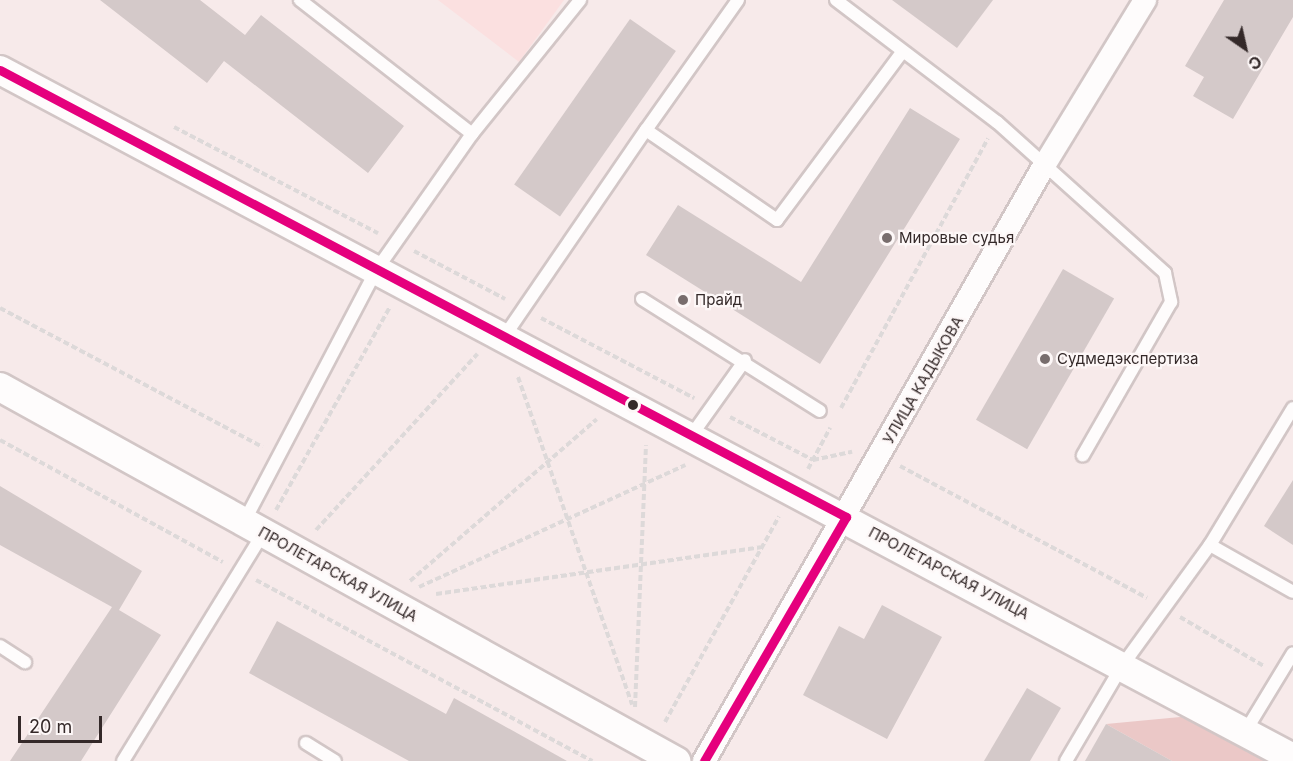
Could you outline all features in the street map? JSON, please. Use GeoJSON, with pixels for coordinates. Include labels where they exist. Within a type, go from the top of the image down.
{"type":"FeatureCollection","features":[{"type":"Feature","properties":{"kind":"street","name":"УЛИЦА КАДЫКОВА"},"geometry":{"type":"LineString","coordinates":[[704,761],[846,517],[1045,164],[1144,0]]}},
{"type":"Feature","properties":{"kind":"street","name":"ПРОЛЕТАРСКАЯ УЛИЦА"},"geometry":{"type":"LineString","coordinates":[[0,70],[375,272],[846,517],[1293,758]]}},
{"type":"Feature","properties":{"kind":"street","name":"ПРОЛЕТАРСКАЯ УЛИЦА"},"geometry":{"type":"LineString","coordinates":[[0,387],[676,761]]}},
{"type":"Feature","properties":{"kind":"lane"},"geometry":{"type":"LineString","coordinates":[[300,0],[472,134]]}},
{"type":"Feature","properties":{"kind":"lane"},"geometry":{"type":"LineString","coordinates":[[123,761],[240,571],[279,456],[375,272],[472,134],[580,0]]}},
{"type":"Feature","properties":{"kind":"lane"},"geometry":{"type":"LineString","coordinates":[[500,335],[523,309],[738,0]]}},
{"type":"Feature","properties":{"kind":"lane"},"geometry":{"type":"LineString","coordinates":[[836,0],[997,122],[1165,273],[1171,302],[1083,455]]}},
{"type":"Feature","properties":{"kind":"lane"},"geometry":{"type":"LineString","coordinates":[[646,130],[777,220],[902,52]]}},
{"type":"Feature","properties":{"kind":"lane"},"geometry":{"type":"LineString","coordinates":[[642,299],[745,360],[820,411]]}},
{"type":"Feature","properties":{"kind":"lane"},"geometry":{"type":"LineString","coordinates":[[691,435],[745,360]]}},
{"type":"Feature","properties":{"kind":"lane"},"geometry":{"type":"LineString","coordinates":[[1066,761],[1122,666],[1210,545],[1293,408]]}},
{"type":"Feature","properties":{"kind":"lane"},"geometry":{"type":"LineString","coordinates":[[1210,545],[1293,592]]}},
{"type":"Feature","properties":{"kind":"lane"},"geometry":{"type":"LineString","coordinates":[[0,646],[25,662]]}},
{"type":"Feature","properties":{"kind":"lane"},"geometry":{"type":"LineString","coordinates":[[1245,732],[1293,653]]}},
{"type":"Feature","properties":{"kind":"lane"},"geometry":{"type":"LineString","coordinates":[[306,743],[335,761]]}},
{"type":"Feature","properties":{"kind":"path"},"geometry":{"type":"LineString","coordinates":[[651,747],[761,547],[813,460],[997,122]]}},
{"type":"Feature","properties":{"kind":"path"},"geometry":{"type":"LineString","coordinates":[[167,124],[813,460],[867,449],[880,455],[1166,608],[1279,674]]}},
{"type":"Feature","properties":{"kind":"path"},"geometry":{"type":"LineString","coordinates":[[254,527],[421,255]]}},
{"type":"Feature","properties":{"kind":"path"},"geometry":{"type":"LineString","coordinates":[[0,308],[279,456]]}},
{"type":"Feature","properties":{"kind":"path"},"geometry":{"type":"LineString","coordinates":[[297,551],[500,335],[549,461],[635,714],[647,413]]}},
{"type":"Feature","properties":{"kind":"path"},"geometry":{"type":"LineString","coordinates":[[387,601],[620,399]]}},
{"type":"Feature","properties":{"kind":"path"},"geometry":{"type":"LineString","coordinates":[[0,440],[592,761]]}},
{"type":"Feature","properties":{"kind":"path"},"geometry":{"type":"LineString","coordinates":[[387,601],[718,450]]}},
{"type":"Feature","properties":{"kind":"path"},"geometry":{"type":"LineString","coordinates":[[387,601],[761,547]]}},
{"type":"Feature","properties":{"kind":"shaded area"},"geometry":{"type":"Polygon","coordinates":[[[438,0],[564,0],[519,62],[438,0]]]}},
{"type":"Feature","properties":{"kind":"shaded area"},"geometry":{"type":"Polygon","coordinates":[[[1212,714],[1293,761],[1172,761],[1106,724],[1212,714]]]}},
{"type":"Feature","properties":{"kind":"building"},"geometry":{"type":"Polygon","coordinates":[[[100,0],[200,0],[245,35],[261,15],[404,126],[368,173],[224,61],[207,83],[100,0]]]}},
{"type":"Feature","properties":{"kind":"building"},"geometry":{"type":"Polygon","coordinates":[[[892,0],[993,0],[957,48],[892,0]]]}},
{"type":"Feature","properties":{"kind":"building"},"geometry":{"type":"Polygon","coordinates":[[[1224,0],[1293,0],[1293,17],[1233,119],[1193,96],[1204,77],[1185,66],[1224,0]]]}},
{"type":"Feature","properties":{"kind":"building"},"geometry":{"type":"Polygon","coordinates":[[[630,19],[676,51],[560,217],[514,184],[630,19]]]}},
{"type":"Feature","properties":{"kind":"building"},"geometry":{"type":"Polygon","coordinates":[[[910,108],[960,139],[820,364],[646,255],[678,205],[801,282],[910,108]]]}},
{"type":"Feature","properties":{"kind":"building","name":"Судмедэкспертиза"},"geometry":{"type":"Polygon","coordinates":[[[1063,269],[1114,298],[1027,449],[976,420],[1063,269]]]}},
{"type":"Feature","properties":{"kind":"building"},"geometry":{"type":"Polygon","coordinates":[[[1293,480],[1293,545],[1264,526],[1293,480]]]}},
{"type":"Feature","properties":{"kind":"building"},"geometry":{"type":"Polygon","coordinates":[[[0,486],[142,571],[119,610],[161,635],[81,761],[10,761],[112,607],[0,545],[0,486]]]}},
{"type":"Feature","properties":{"kind":"building"},"geometry":{"type":"Polygon","coordinates":[[[882,605],[942,637],[887,739],[803,695],[839,626],[864,639],[882,605]]]}},
{"type":"Feature","properties":{"kind":"building"},"geometry":{"type":"Polygon","coordinates":[[[277,621],[446,714],[454,698],[567,761],[409,761],[249,673],[277,621]]]}},
{"type":"Feature","properties":{"kind":"building"},"geometry":{"type":"Polygon","coordinates":[[[1027,688],[1061,708],[1030,761],[984,761],[1027,688]]]}},
{"type":"Feature","properties":{"kind":"building"},"geometry":{"type":"Polygon","coordinates":[[[1106,724],[1172,761],[1085,761],[1106,724]]]}},
{"type":"Feature","properties":{"kind":"transit line"},"geometry":{"type":"LineString","coordinates":[[0,70],[846,517],[704,761]]}},
{"type":"Feature","properties":{"kind":"place","name":"Мировые судья"},"geometry":{"type":"Point","coordinates":[887,238]}},
{"type":"Feature","properties":{"kind":"place","name":"Прайд"},"geometry":{"type":"Point","coordinates":[683,300]}},
{"type":"Feature","properties":{"kind":"place","name":"Судмедэкспертиза"},"geometry":{"type":"Point","coordinates":[1045,359]}}]}
